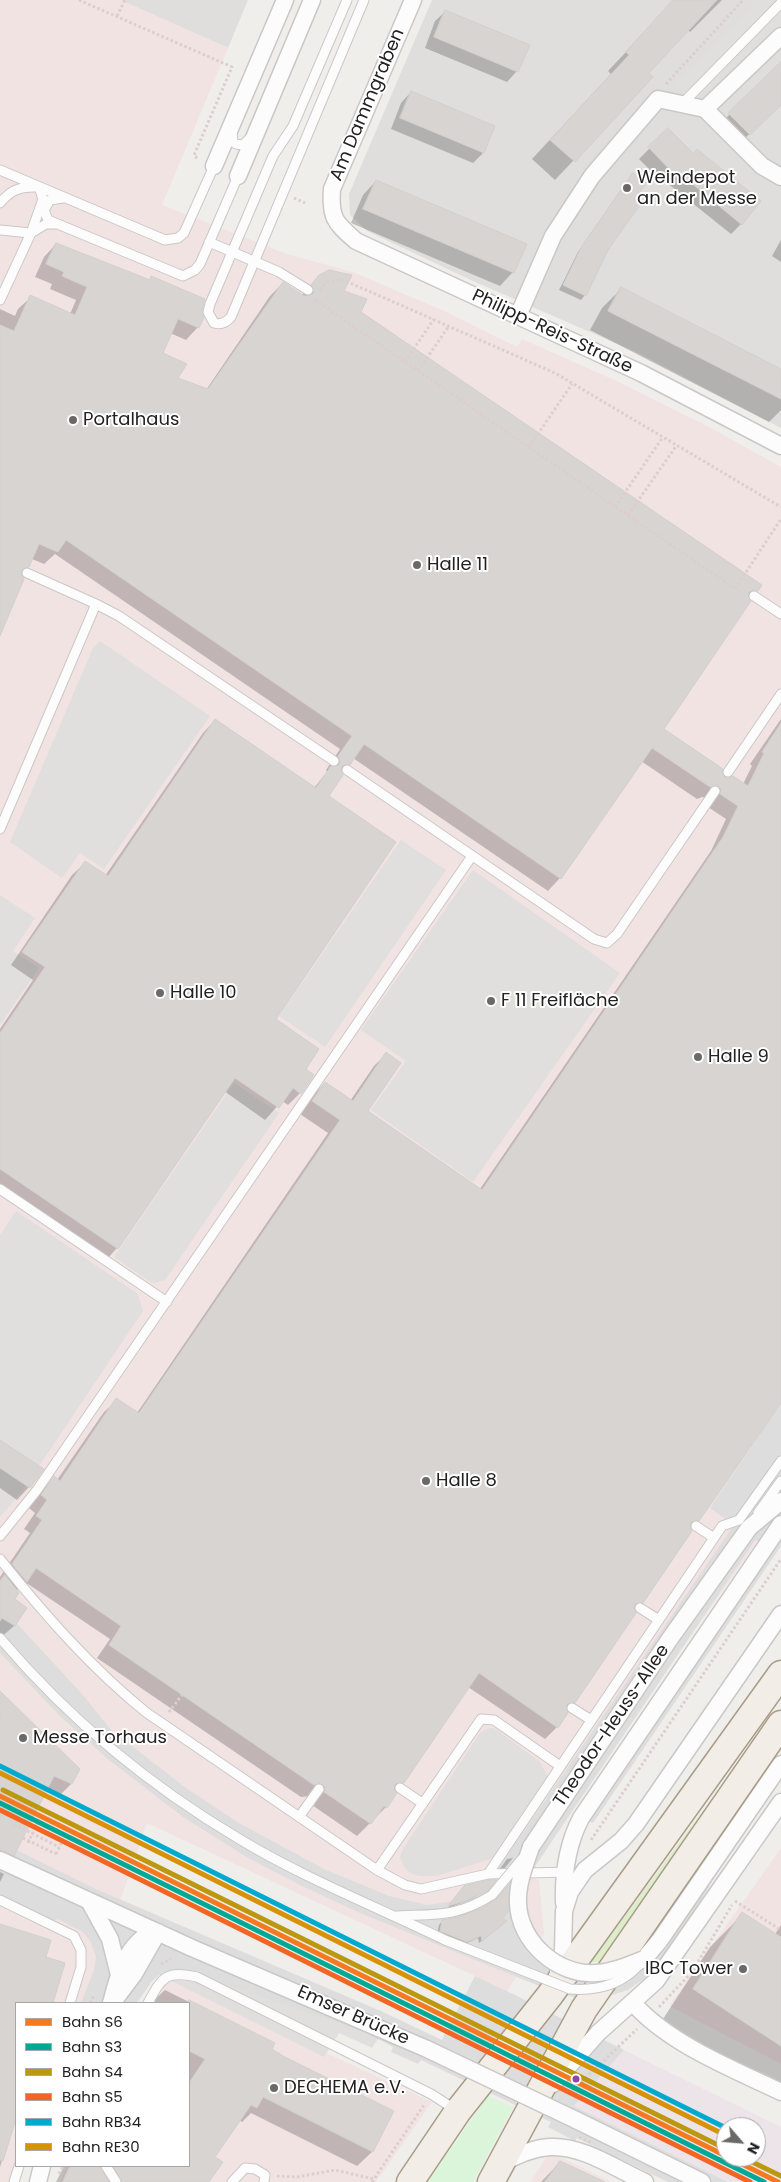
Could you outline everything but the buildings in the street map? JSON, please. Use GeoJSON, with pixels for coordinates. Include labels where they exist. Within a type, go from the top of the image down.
{"type":"FeatureCollection","features":[{"type":"Feature","properties":{"kind":"main road","name":"Theodor-Heuss-Allee"},"geometry":{"type":"LineString","coordinates":[[410,2182],[458,2111],[550,1995],[781,1674]]}},
{"type":"Feature","properties":{"kind":"main road"},"geometry":{"type":"LineString","coordinates":[[496,2172],[584,2009],[781,1724]]}},
{"type":"Feature","properties":{"kind":"street"},"geometry":{"type":"LineString","coordinates":[[214,166],[285,0]]}},
{"type":"Feature","properties":{"kind":"street"},"geometry":{"type":"LineString","coordinates":[[238,176],[312,0]]}},
{"type":"Feature","properties":{"kind":"street","name":"Am Dammgraben"},"geometry":{"type":"LineString","coordinates":[[330,211],[332,188],[413,0]]}},
{"type":"Feature","properties":{"kind":"street"},"geometry":{"type":"LineString","coordinates":[[706,109],[781,36]]}},
{"type":"Feature","properties":{"kind":"street"},"geometry":{"type":"LineString","coordinates":[[518,316],[553,236],[592,176],[658,98],[706,109],[762,166],[781,177]]}},
{"type":"Feature","properties":{"kind":"street","name":"Philipp-Reis-Straße"},"geometry":{"type":"LineString","coordinates":[[330,211],[341,228],[356,241],[641,373],[781,446]]}},
{"type":"Feature","properties":{"kind":"street","name":"Theodor-Heuss-Allee"},"geometry":{"type":"LineString","coordinates":[[644,1959],[596,1973],[566,1968],[536,1948],[526,1932],[518,1904],[521,1880],[532,1847],[669,1640],[749,1528],[781,1501]]}},
{"type":"Feature","properties":{"kind":"street","name":"Theodor-Heuss-Allee"},"geometry":{"type":"LineString","coordinates":[[550,1995],[558,1973],[563,1950],[565,1872],[569,1846],[581,1818],[781,1524]]}},
{"type":"Feature","properties":{"kind":"street","name":"Theodor-Heuss-Allee"},"geometry":{"type":"LineString","coordinates":[[564,1911],[570,1892],[585,1870],[621,1842],[636,1824],[781,1614]]}},
{"type":"Feature","properties":{"kind":"street"},"geometry":{"type":"LineString","coordinates":[[644,1959],[660,1940],[781,1764]]}},
{"type":"Feature","properties":{"kind":"street"},"geometry":{"type":"LineString","coordinates":[[526,2116],[598,2033],[656,1980],[781,1802]]}},
{"type":"Feature","properties":{"kind":"street","name":"Emser Brücke"},"geometry":{"type":"LineString","coordinates":[[0,1860],[156,1931],[398,2035],[702,2182]]}},
{"type":"Feature","properties":{"kind":"street"},"geometry":{"type":"LineString","coordinates":[[88,1901],[110,1939],[119,1975]]}},
{"type":"Feature","properties":{"kind":"street"},"geometry":{"type":"LineString","coordinates":[[112,2002],[119,1975],[128,1952],[140,1939],[156,1931]]}},
{"type":"Feature","properties":{"kind":"street"},"geometry":{"type":"LineString","coordinates":[[113,2002],[134,1974],[156,1931]]}},
{"type":"Feature","properties":{"kind":"street"},"geometry":{"type":"LineString","coordinates":[[633,2003],[648,2019],[669,2034],[781,2092]]}},
{"type":"Feature","properties":{"kind":"street"},"geometry":{"type":"LineString","coordinates":[[496,2172],[532,2150],[551,2147],[580,2152],[644,2182]]}},
{"type":"Feature","properties":{"kind":"lane"},"geometry":{"type":"LineString","coordinates":[[346,0],[293,126],[273,156],[232,252],[208,312],[214,322],[219,324],[227,322],[231,317],[364,0]]}},
{"type":"Feature","properties":{"kind":"lane"},"geometry":{"type":"LineString","coordinates":[[682,104],[781,3]]}},
{"type":"Feature","properties":{"kind":"lane"},"geometry":{"type":"LineString","coordinates":[[233,122],[232,137],[236,144],[243,145],[256,132]]}},
{"type":"Feature","properties":{"kind":"lane"},"geometry":{"type":"LineString","coordinates":[[0,170],[159,238],[172,240],[184,233],[214,166]]}},
{"type":"Feature","properties":{"kind":"lane"},"geometry":{"type":"LineString","coordinates":[[63,198],[50,200],[44,210],[45,216],[55,224],[182,276],[195,270],[210,242],[238,176]]}},
{"type":"Feature","properties":{"kind":"lane"},"geometry":{"type":"LineString","coordinates":[[0,203],[10,191],[24,187],[39,187]]}},
{"type":"Feature","properties":{"kind":"lane"},"geometry":{"type":"LineString","coordinates":[[0,300],[31,233],[43,199],[39,187]]}},
{"type":"Feature","properties":{"kind":"lane"},"geometry":{"type":"LineString","coordinates":[[0,230],[31,233],[46,224],[55,224]]}},
{"type":"Feature","properties":{"kind":"lane"},"geometry":{"type":"LineString","coordinates":[[210,242],[280,272],[308,290]]}},
{"type":"Feature","properties":{"kind":"lane"},"geometry":{"type":"LineString","coordinates":[[27,573],[119,616],[334,761]]}},
{"type":"Feature","properties":{"kind":"lane"},"geometry":{"type":"LineString","coordinates":[[754,596],[781,614]]}},
{"type":"Feature","properties":{"kind":"lane"},"geometry":{"type":"LineString","coordinates":[[0,829],[96,604]]}},
{"type":"Feature","properties":{"kind":"lane"},"geometry":{"type":"LineString","coordinates":[[728,772],[781,694]]}},
{"type":"Feature","properties":{"kind":"lane"},"geometry":{"type":"LineString","coordinates":[[347,770],[594,939],[607,943],[617,934],[715,791]]}},
{"type":"Feature","properties":{"kind":"lane"},"geometry":{"type":"LineString","coordinates":[[0,1536],[37,1490],[472,856]]}},
{"type":"Feature","properties":{"kind":"lane"},"geometry":{"type":"LineString","coordinates":[[0,1189],[166,1302]]}},
{"type":"Feature","properties":{"kind":"lane"},"geometry":{"type":"LineString","coordinates":[[488,1874],[722,1526],[739,1520],[781,1461]]}},
{"type":"Feature","properties":{"kind":"lane"},"geometry":{"type":"LineString","coordinates":[[749,1528],[781,1481]]}},
{"type":"Feature","properties":{"kind":"lane"},"geometry":{"type":"LineString","coordinates":[[771,1538],[781,1508]]}},
{"type":"Feature","properties":{"kind":"lane"},"geometry":{"type":"LineString","coordinates":[[696,1526],[714,1538]]}},
{"type":"Feature","properties":{"kind":"lane"},"geometry":{"type":"LineString","coordinates":[[0,1560],[30,1597],[124,1694],[162,1723],[299,1817],[378,1870],[405,1885],[421,1889],[488,1874],[585,1870]]}},
{"type":"Feature","properties":{"kind":"lane"},"geometry":{"type":"LineString","coordinates":[[640,1608],[659,1620]]}},
{"type":"Feature","properties":{"kind":"lane"},"geometry":{"type":"LineString","coordinates":[[0,1638],[73,1714],[152,1781],[188,1807],[241,1840],[318,1882],[397,1916],[456,1945],[570,1989],[590,1990],[610,1985],[631,1974],[644,1959]]}},
{"type":"Feature","properties":{"kind":"lane"},"geometry":{"type":"LineString","coordinates":[[572,1708],[591,1720]]}},
{"type":"Feature","properties":{"kind":"lane"},"geometry":{"type":"LineString","coordinates":[[378,1870],[481,1719],[488,1718],[494,1720],[560,1766]]}},
{"type":"Feature","properties":{"kind":"lane"},"geometry":{"type":"LineString","coordinates":[[400,1788],[422,1803]]}},
{"type":"Feature","properties":{"kind":"lane"},"geometry":{"type":"LineString","coordinates":[[299,1817],[319,1789]]}},
{"type":"Feature","properties":{"kind":"lane"},"geometry":{"type":"LineString","coordinates":[[397,1916],[452,1914],[472,1907],[492,1895],[532,1847]]}},
{"type":"Feature","properties":{"kind":"lane"},"geometry":{"type":"LineString","coordinates":[[0,1900],[74,1936],[81,1950],[81,1967],[70,2002]]}},
{"type":"Feature","properties":{"kind":"lane"},"geometry":{"type":"LineString","coordinates":[[149,2002],[158,1984],[167,1976],[179,1973],[198,1977],[431,2094],[458,2111]]}},
{"type":"Feature","properties":{"kind":"lane"},"geometry":{"type":"LineString","coordinates":[[14,2182],[19,2167]]}},
{"type":"Feature","properties":{"kind":"lane"},"geometry":{"type":"LineString","coordinates":[[107,2167],[116,2182]]}},
{"type":"Feature","properties":{"kind":"lane"},"geometry":{"type":"LineString","coordinates":[[232,2182],[245,2168],[255,2169],[265,2179]]}},
{"type":"Feature","properties":{"kind":"path"},"geometry":{"type":"LineString","coordinates":[[79,0],[232,67],[197,148]]}},
{"type":"Feature","properties":{"kind":"path"},"geometry":{"type":"LineString","coordinates":[[117,16],[125,0]]}},
{"type":"Feature","properties":{"kind":"path"},"geometry":{"type":"LineString","coordinates":[[658,98],[668,79],[743,0]]}},
{"type":"Feature","properties":{"kind":"path"},"geometry":{"type":"LineString","coordinates":[[781,507],[555,373],[434,319],[348,282],[334,279],[326,282],[313,299],[735,588],[781,519]]}},
{"type":"Feature","properties":{"kind":"path"},"geometry":{"type":"LineString","coordinates":[[405,362],[434,319]]}},
{"type":"Feature","properties":{"kind":"path"},"geometry":{"type":"LineString","coordinates":[[418,371],[449,326]]}},
{"type":"Feature","properties":{"kind":"path"},"geometry":{"type":"LineString","coordinates":[[529,447],[572,384]]}},
{"type":"Feature","properties":{"kind":"path"},"geometry":{"type":"LineString","coordinates":[[615,506],[663,437]]}},
{"type":"Feature","properties":{"kind":"path"},"geometry":{"type":"LineString","coordinates":[[628,515],[677,445]]}},
{"type":"Feature","properties":{"kind":"path"},"geometry":{"type":"LineString","coordinates":[[584,1844],[595,1836],[781,1559]]}},
{"type":"Feature","properties":{"kind":"path"},"geometry":{"type":"LineString","coordinates":[[162,1723],[182,1695]]}},
{"type":"Feature","properties":{"kind":"path"},"geometry":{"type":"LineString","coordinates":[[28,1843],[39,1819]]}},
{"type":"Feature","properties":{"kind":"path"},"geometry":{"type":"LineString","coordinates":[[14,1824],[59,1847]]}},
{"type":"Feature","properties":{"kind":"path"},"geometry":{"type":"LineString","coordinates":[[23,1838],[56,1854],[63,1840],[30,1824]]}},
{"type":"Feature","properties":{"kind":"path"},"geometry":{"type":"LineString","coordinates":[[735,1901],[781,1930]]}},
{"type":"Feature","properties":{"kind":"path"},"geometry":{"type":"LineString","coordinates":[[90,2002],[96,1988]]}},
{"type":"Feature","properties":{"kind":"path"},"geometry":{"type":"LineString","coordinates":[[58,2177],[63,2167]]}},
{"type":"Feature","properties":{"kind":"path"},"geometry":{"type":"LineString","coordinates":[[265,2179],[297,2178],[335,2170],[374,2179]]}},
{"type":"Feature","properties":{"kind":"shaded area"},"geometry":{"type":"Polygon","coordinates":[[[0,0],[120,0],[228,48],[162,205],[287,254],[353,272],[444,311],[517,347],[522,339],[621,383],[709,427],[781,467],[781,1456],[758,1540],[638,1711],[530,1874],[529,1878],[539,1880],[544,1935],[507,1991],[147,1823],[85,2002],[15,2002],[16,2182],[0,2182],[0,0]]]}},
{"type":"Feature","properties":{"kind":"shaded area"},"geometry":{"type":"Polygon","coordinates":[[[120,0],[248,0],[228,48],[120,0]]]}},
{"type":"Feature","properties":{"kind":"shaded area"},"geometry":{"type":"Polygon","coordinates":[[[432,0],[781,0],[781,428],[638,353],[473,281],[367,231],[350,215],[349,194],[432,0]]]}},
{"type":"Feature","properties":{"kind":"shaded area"},"geometry":{"type":"Polygon","coordinates":[[[757,0],[781,0],[781,26],[713,92],[673,85],[757,0]]]}},
{"type":"Feature","properties":{"kind":"shaded area"},"geometry":{"type":"Polygon","coordinates":[[[100,641],[210,716],[104,869],[80,853],[62,878],[10,842],[93,648],[100,641]]]}},
{"type":"Feature","properties":{"kind":"shaded area"},"geometry":{"type":"Polygon","coordinates":[[[401,840],[446,870],[325,1047],[279,1016],[401,840]]]}},
{"type":"Feature","properties":{"kind":"shaded area","name":"F 11 Freifläche"},"geometry":{"type":"Polygon","coordinates":[[[473,870],[620,973],[473,1182],[371,1110],[406,1061],[361,1030],[473,870]]]}},
{"type":"Feature","properties":{"kind":"shaded area"},"geometry":{"type":"Polygon","coordinates":[[[0,895],[35,918],[13,951],[39,968],[0,1025],[0,895]]]}},
{"type":"Feature","properties":{"kind":"shaded area"},"geometry":{"type":"Polygon","coordinates":[[[234,1083],[279,1113],[165,1280],[154,1283],[149,1281],[114,1257],[234,1083]]]}},
{"type":"Feature","properties":{"kind":"shaded area"},"geometry":{"type":"Polygon","coordinates":[[[16,1211],[138,1294],[143,1311],[23,1490],[0,1517],[0,1235],[16,1211]]]}},
{"type":"Feature","properties":{"kind":"shaded area"},"geometry":{"type":"Polygon","coordinates":[[[489,1728],[494,1728],[540,1762],[553,1786],[511,1850],[503,1855],[437,1876],[420,1876],[410,1873],[404,1867],[400,1857],[403,1849],[480,1733],[489,1728]]]}},
{"type":"Feature","properties":{"kind":"shaded area"},"geometry":{"type":"Polygon","coordinates":[[[781,1848],[781,2064],[669,2006],[781,1848]]]}},
{"type":"Feature","properties":{"kind":"shaded area"},"geometry":{"type":"Polygon","coordinates":[[[111,1939],[380,2036],[372,2048],[339,2033],[324,2057],[149,1970],[85,2002],[111,1939]]]}},
{"type":"Feature","properties":{"kind":"shaded area"},"geometry":{"type":"Polygon","coordinates":[[[161,1976],[432,2102],[376,2182],[60,2182],[67,2167],[190,2167],[190,2002],[146,2002],[161,1976]]]}},
{"type":"Feature","properties":{"kind":"shaded area"},"geometry":{"type":"Polygon","coordinates":[[[624,2050],[761,2117],[716,2117],[716,2167],[766,2167],[766,2120],[781,2127],[781,2182],[728,2182],[574,2106],[624,2050]]]}},
{"type":"Feature","properties":{"kind":"shaded area"},"geometry":{"type":"Polygon","coordinates":[[[550,2152],[612,2182],[530,2182],[550,2152]]]}},
{"type":"Feature","properties":{"kind":"green space"},"geometry":{"type":"Polygon","coordinates":[[[705,1808],[708,1809],[602,1962],[591,1962],[705,1808]]]}},
{"type":"Feature","properties":{"kind":"green space"},"geometry":{"type":"Polygon","coordinates":[[[488,2096],[513,2107],[473,2182],[428,2182],[488,2096]]]}},
{"type":"Feature","properties":{"kind":"pier"},"geometry":{"type":"Polygon","coordinates":[[[781,1403],[781,1546],[593,1823],[574,1815],[759,1542],[755,1540],[536,1865],[527,1888],[527,1908],[531,1924],[543,1943],[557,1954],[581,1964],[603,1964],[653,1932],[693,1874],[710,1886],[667,1953],[648,1976],[628,1990],[605,1997],[577,1998],[544,1988],[360,1913],[250,1859],[183,1817],[109,1760],[61,1717],[0,1653],[0,1616],[5,1620],[9,1615],[83,1695],[110,1729],[186,1788],[239,1823],[324,1869],[389,1896],[427,1905],[456,1901],[486,1883],[498,1869],[734,1525],[710,1508],[781,1403]]]}},
{"type":"Feature","properties":{"kind":"pier"},"geometry":{"type":"Polygon","coordinates":[[[0,1842],[96,1889],[383,2012],[442,2040],[475,1976],[624,2050],[574,2106],[728,2182],[668,2182],[577,2138],[575,2141],[548,2127],[551,2122],[421,2060],[418,2064],[391,2052],[393,2047],[365,2032],[192,1973],[174,1969],[163,1972],[152,1981],[138,2002],[81,2002],[94,1970],[96,1957],[91,1942],[83,1932],[58,1919],[42,1924],[0,1903],[0,1842]]]}},
{"type":"Feature","properties":{"kind":"rail line","name":"RB34"},"geometry":{"type":"LineString","coordinates":[[0,1766],[716,2123]]}},
{"type":"Feature","properties":{"kind":"rail line","name":"RE30"},"geometry":{"type":"LineString","coordinates":[[0,1773],[716,2131]]}},
{"type":"Feature","properties":{"kind":"rail line","name":"S4"},"geometry":{"type":"LineString","coordinates":[[3,1790],[716,2144]]}},
{"type":"Feature","properties":{"kind":"rail line","name":"S6"},"geometry":{"type":"LineString","coordinates":[[0,1796],[716,2151]]}},
{"type":"Feature","properties":{"kind":"rail line","name":"S3"},"geometry":{"type":"LineString","coordinates":[[0,1803],[764,2182]]}},
{"type":"Feature","properties":{"kind":"rail line","name":"S5"},"geometry":{"type":"LineString","coordinates":[[0,1810],[750,2182]]}},
{"type":"Feature","properties":{"kind":"rail line","name":"S6"},"geometry":{"type":"LineString","coordinates":[[748,2167],[778,2182]]}},
{"type":"Feature","properties":{"kind":"rail line","name":"S4"},"geometry":{"type":"LineString","coordinates":[[763,2167],[781,2176]]}},
{"type":"Feature","properties":{"kind":"place","name":"Weindepot an der Messe"},"geometry":{"type":"Point","coordinates":[627,188]}},
{"type":"Feature","properties":{"kind":"place","name":"Portalhaus"},"geometry":{"type":"Point","coordinates":[73,420]}},
{"type":"Feature","properties":{"kind":"place","name":"Halle 11"},"geometry":{"type":"Point","coordinates":[417,565]}},
{"type":"Feature","properties":{"kind":"place","name":"Halle 10"},"geometry":{"type":"Point","coordinates":[160,993]}},
{"type":"Feature","properties":{"kind":"place","name":"F 11 Freifläche"},"geometry":{"type":"Point","coordinates":[491,1001]}},
{"type":"Feature","properties":{"kind":"place","name":"Halle 9"},"geometry":{"type":"Point","coordinates":[698,1057]}},
{"type":"Feature","properties":{"kind":"place","name":"Halle 8"},"geometry":{"type":"Point","coordinates":[426,1481]}},
{"type":"Feature","properties":{"kind":"place","name":"Messe Torhaus"},"geometry":{"type":"Point","coordinates":[23,1738]}},
{"type":"Feature","properties":{"kind":"place","name":"IBC Tower"},"geometry":{"type":"Point","coordinates":[743,1969]}},
{"type":"Feature","properties":{"kind":"place","name":"DECHEMA e.V."},"geometry":{"type":"Point","coordinates":[274,2088]}}]}
